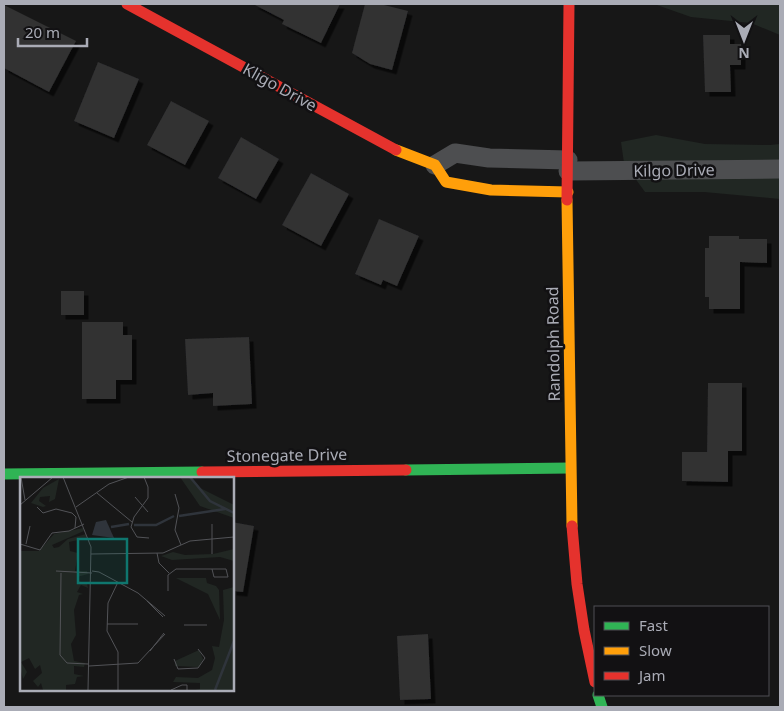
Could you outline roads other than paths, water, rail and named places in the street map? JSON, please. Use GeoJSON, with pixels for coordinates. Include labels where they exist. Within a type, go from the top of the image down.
{"type":"FeatureCollection","features":[{"type":"Feature","properties":{"kind":"street","name":"Kligo Drive"},"geometry":{"type":"LineString","coordinates":[[127,4],[150,9],[399,152],[435,165]]}},
{"type":"Feature","properties":{"kind":"street","name":"Randolph Road"},"geometry":{"type":"LineString","coordinates":[[568,4],[570,468],[577,584],[594,677]]}},
{"type":"Feature","properties":{"kind":"street"},"geometry":{"type":"LineString","coordinates":[[568,166],[455,153],[435,165],[446,182],[461,187],[568,192]]}},
{"type":"Feature","properties":{"kind":"street","name":"Kilgo Drive"},"geometry":{"type":"LineString","coordinates":[[568,166],[780,169]]}},
{"type":"Feature","properties":{"kind":"street","name":"Stonegate Drive"},"geometry":{"type":"LineString","coordinates":[[4,474],[570,468]]}}]}
